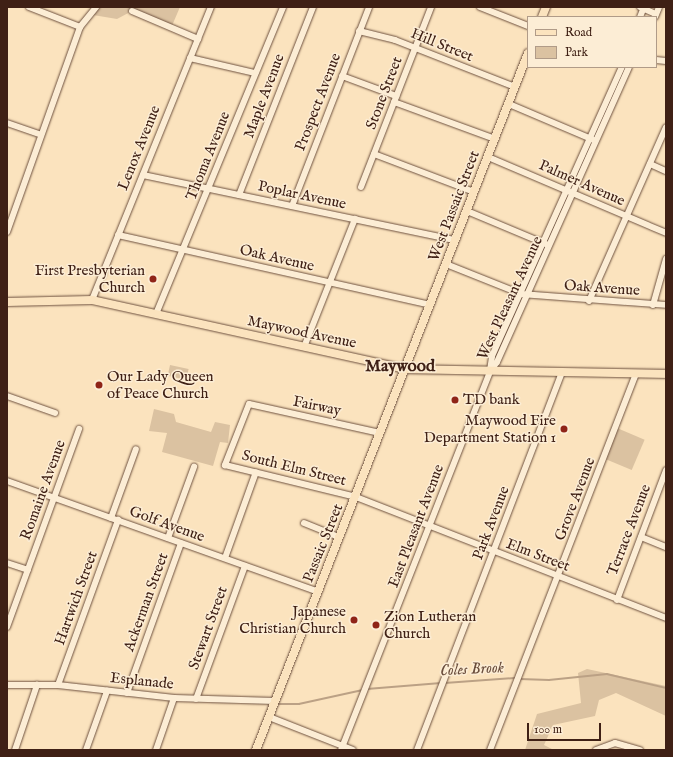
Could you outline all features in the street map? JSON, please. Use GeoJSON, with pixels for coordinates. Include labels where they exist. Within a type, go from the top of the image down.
{"type":"FeatureCollection","features":[{"type":"Feature","properties":{"kind":"main road","name":"West Passaic Street"},"geometry":{"type":"LineString","coordinates":[[406,369],[527,56]]}},
{"type":"Feature","properties":{"kind":"main road","name":"Maywood Avenue"},"geometry":{"type":"LineString","coordinates":[[7,302],[92,300],[406,369],[666,374]]}},
{"type":"Feature","properties":{"kind":"main road","name":"Passaic Street"},"geometry":{"type":"LineString","coordinates":[[256,750],[406,369]]}},
{"type":"Feature","properties":{"kind":"street"},"geometry":{"type":"LineString","coordinates":[[29,7],[80,27]]}},
{"type":"Feature","properties":{"kind":"street"},"geometry":{"type":"LineString","coordinates":[[7,232],[80,27],[96,7]]}},
{"type":"Feature","properties":{"kind":"street","name":"Lenox Avenue"},"geometry":{"type":"LineString","coordinates":[[92,300],[211,7]]}},
{"type":"Feature","properties":{"kind":"street","name":"Thoma Avenue"},"geometry":{"type":"LineString","coordinates":[[156,314],[283,7]]}},
{"type":"Feature","properties":{"kind":"street","name":"Maple Avenue"},"geometry":{"type":"LineString","coordinates":[[239,195],[313,7]]}},
{"type":"Feature","properties":{"kind":"street","name":"Prospect Avenue"},"geometry":{"type":"LineString","coordinates":[[292,206],[369,7]]}},
{"type":"Feature","properties":{"kind":"street","name":"Stone Street"},"geometry":{"type":"LineString","coordinates":[[361,187],[431,7]]}},
{"type":"Feature","properties":{"kind":"street"},"geometry":{"type":"LineString","coordinates":[[480,7],[527,26]]}},
{"type":"Feature","properties":{"kind":"street"},"geometry":{"type":"LineString","coordinates":[[642,8],[655,16],[659,7]]}},
{"type":"Feature","properties":{"kind":"street"},"geometry":{"type":"LineString","coordinates":[[132,11],[198,39]]}},
{"type":"Feature","properties":{"kind":"street","name":"Hill Street"},"geometry":{"type":"LineString","coordinates":[[359,31],[415,48],[515,88]]}},
{"type":"Feature","properties":{"kind":"street"},"geometry":{"type":"LineString","coordinates":[[190,58],[255,74]]}},
{"type":"Feature","properties":{"kind":"street","name":"West Pleasant Avenue"},"geometry":{"type":"LineString","coordinates":[[490,371],[528,295],[547,244],[593,139],[622,68]]}},
{"type":"Feature","properties":{"kind":"street","name":"West Pleasant Avenue"},"geometry":{"type":"LineString","coordinates":[[593,139],[628,68]]}},
{"type":"Feature","properties":{"kind":"street"},"geometry":{"type":"LineString","coordinates":[[342,76],[495,139]]}},
{"type":"Feature","properties":{"kind":"street"},"geometry":{"type":"LineString","coordinates":[[508,104],[593,139]]}},
{"type":"Feature","properties":{"kind":"street"},"geometry":{"type":"LineString","coordinates":[[7,123],[41,135]]}},
{"type":"Feature","properties":{"kind":"street"},"geometry":{"type":"LineString","coordinates":[[588,301],[666,127]]}},
{"type":"Feature","properties":{"kind":"street"},"geometry":{"type":"LineString","coordinates":[[374,154],[474,192]]}},
{"type":"Feature","properties":{"kind":"street","name":"Palmer Avenue"},"geometry":{"type":"LineString","coordinates":[[488,157],[666,233]]}},
{"type":"Feature","properties":{"kind":"street"},"geometry":{"type":"LineString","coordinates":[[650,164],[666,171]]}},
{"type":"Feature","properties":{"kind":"street","name":"Poplar Avenue"},"geometry":{"type":"LineString","coordinates":[[143,174],[455,240]]}},
{"type":"Feature","properties":{"kind":"street"},"geometry":{"type":"LineString","coordinates":[[467,211],[547,244]]}},
{"type":"Feature","properties":{"kind":"street"},"geometry":{"type":"LineString","coordinates":[[304,347],[355,219]]}},
{"type":"Feature","properties":{"kind":"street","name":"Oak Avenue"},"geometry":{"type":"LineString","coordinates":[[118,236],[430,305]]}},
{"type":"Feature","properties":{"kind":"street","name":"West Pleasant Avenue"},"geometry":{"type":"LineString","coordinates":[[490,371],[492,356],[521,294],[547,244]]}},
{"type":"Feature","properties":{"kind":"street"},"geometry":{"type":"LineString","coordinates":[[653,305],[666,259]]}},
{"type":"Feature","properties":{"kind":"street","name":"Oak Avenue"},"geometry":{"type":"LineString","coordinates":[[446,264],[521,294],[588,301],[666,305]]}},
{"type":"Feature","properties":{"kind":"street","name":"East Pleasant Avenue"},"geometry":{"type":"LineString","coordinates":[[342,748],[490,371]]}},
{"type":"Feature","properties":{"kind":"street","name":"Park Avenue"},"geometry":{"type":"LineString","coordinates":[[417,750],[495,552],[562,372]]}},
{"type":"Feature","properties":{"kind":"street","name":"Grove Avenue"},"geometry":{"type":"LineString","coordinates":[[490,750],[559,577],[636,374]]}},
{"type":"Feature","properties":{"kind":"street"},"geometry":{"type":"LineString","coordinates":[[7,396],[55,413]]}},
{"type":"Feature","properties":{"kind":"street","name":"Fairway"},"geometry":{"type":"LineString","coordinates":[[225,465],[249,404],[380,432]]}},
{"type":"Feature","properties":{"kind":"street","name":"Romaine Avenue"},"geometry":{"type":"LineString","coordinates":[[7,627],[79,429]]}},
{"type":"Feature","properties":{"kind":"street","name":"Hartwich Street"},"geometry":{"type":"LineString","coordinates":[[58,685],[115,519],[136,449]]}},
{"type":"Feature","properties":{"kind":"street","name":"South Elm Street"},"geometry":{"type":"LineString","coordinates":[[225,465],[356,497]]}},
{"type":"Feature","properties":{"kind":"street"},"geometry":{"type":"LineString","coordinates":[[168,538],[194,467]]}},
{"type":"Feature","properties":{"kind":"street","name":"Terrace Avenue"},"geometry":{"type":"LineString","coordinates":[[617,600],[641,537],[664,483],[666,470]]}},
{"type":"Feature","properties":{"kind":"street"},"geometry":{"type":"LineString","coordinates":[[225,558],[256,472]]}},
{"type":"Feature","properties":{"kind":"street","name":"Golf Avenue"},"geometry":{"type":"LineString","coordinates":[[7,481],[318,592]]}},
{"type":"Feature","properties":{"kind":"street","name":"Elm Street"},"geometry":{"type":"LineString","coordinates":[[356,497],[666,618]]}},
{"type":"Feature","properties":{"kind":"street"},"geometry":{"type":"LineString","coordinates":[[304,523],[340,537]]}},
{"type":"Feature","properties":{"kind":"street"},"geometry":{"type":"LineString","coordinates":[[641,537],[666,547]]}},
{"type":"Feature","properties":{"kind":"street","name":"Ackerman Street"},"geometry":{"type":"LineString","coordinates":[[127,693],[181,543]]}},
{"type":"Feature","properties":{"kind":"street"},"geometry":{"type":"LineString","coordinates":[[7,563],[28,570]]}},
{"type":"Feature","properties":{"kind":"street","name":"Stewart Street"},"geometry":{"type":"LineString","coordinates":[[196,699],[245,566]]}},
{"type":"Feature","properties":{"kind":"street","name":"Esplanade"},"geometry":{"type":"LineString","coordinates":[[7,685],[58,685],[174,698],[275,701]]}},
{"type":"Feature","properties":{"kind":"street"},"geometry":{"type":"LineString","coordinates":[[15,750],[37,685]]}},
{"type":"Feature","properties":{"kind":"street"},"geometry":{"type":"LineString","coordinates":[[86,750],[107,691]]}},
{"type":"Feature","properties":{"kind":"street"},"geometry":{"type":"LineString","coordinates":[[156,750],[174,698]]}},
{"type":"Feature","properties":{"kind":"street"},"geometry":{"type":"LineString","coordinates":[[269,717],[342,748],[353,750]]}},
{"type":"Feature","properties":{"kind":"street"},"geometry":{"type":"LineString","coordinates":[[596,750],[616,743],[640,750]]}},
{"type":"Feature","properties":{"kind":"green space"},"geometry":{"type":"Polygon","coordinates":[[[96,7],[180,7],[171,28],[132,11],[117,19],[93,15],[96,7]]]}},
{"type":"Feature","properties":{"kind":"green space"},"geometry":{"type":"Polygon","coordinates":[[[170,365],[189,369],[186,380],[168,376],[170,365]]]}},
{"type":"Feature","properties":{"kind":"green space"},"geometry":{"type":"Polygon","coordinates":[[[154,409],[174,414],[176,422],[211,432],[215,422],[230,425],[228,443],[220,442],[213,466],[162,452],[167,433],[149,431],[154,409]]]}},
{"type":"Feature","properties":{"kind":"green space"},"geometry":{"type":"Polygon","coordinates":[[[617,428],[645,440],[632,470],[604,458],[617,428]]]}},
{"type":"Feature","properties":{"kind":"green space"},"geometry":{"type":"Polygon","coordinates":[[[587,669],[666,686],[666,716],[616,693],[599,700],[595,716],[553,725],[544,745],[554,750],[525,750],[537,714],[581,703],[578,673],[587,669]]]}},
{"type":"Feature","properties":{"kind":"waterway","name":"Coles Brook"},"geometry":{"type":"LineString","coordinates":[[520,679],[549,680],[607,674],[666,688]]}},
{"type":"Feature","properties":{"kind":"waterway","name":"Coles Brook"},"geometry":{"type":"LineString","coordinates":[[445,683],[515,678]]}},
{"type":"Feature","properties":{"kind":"waterway","name":"Coles Brook"},"geometry":{"type":"LineString","coordinates":[[367,689],[441,683]]}},
{"type":"Feature","properties":{"kind":"waterway","name":"Coles Brook"},"geometry":{"type":"LineString","coordinates":[[279,704],[299,704],[363,690]]}},
{"type":"Feature","properties":{"kind":"place","name":"First Presbyterian Church"},"geometry":{"type":"Point","coordinates":[153,279]}},
{"type":"Feature","properties":{"kind":"place","name":"Our Lady Queen of Peace Church"},"geometry":{"type":"Point","coordinates":[99,385]}},
{"type":"Feature","properties":{"kind":"place","name":"TD bank"},"geometry":{"type":"Point","coordinates":[455,400]}},
{"type":"Feature","properties":{"kind":"place","name":"Maywood Fire Department Station 1"},"geometry":{"type":"Point","coordinates":[564,429]}},
{"type":"Feature","properties":{"kind":"place","name":"Japanese Christian Church"},"geometry":{"type":"Point","coordinates":[354,620]}},
{"type":"Feature","properties":{"kind":"place","name":"Zion Lutheran Church"},"geometry":{"type":"Point","coordinates":[376,625]}},
{"type":"Feature","properties":{"kind":"district","name":"Maywood"},"geometry":{"type":"Point","coordinates":[400,367]}}]}
